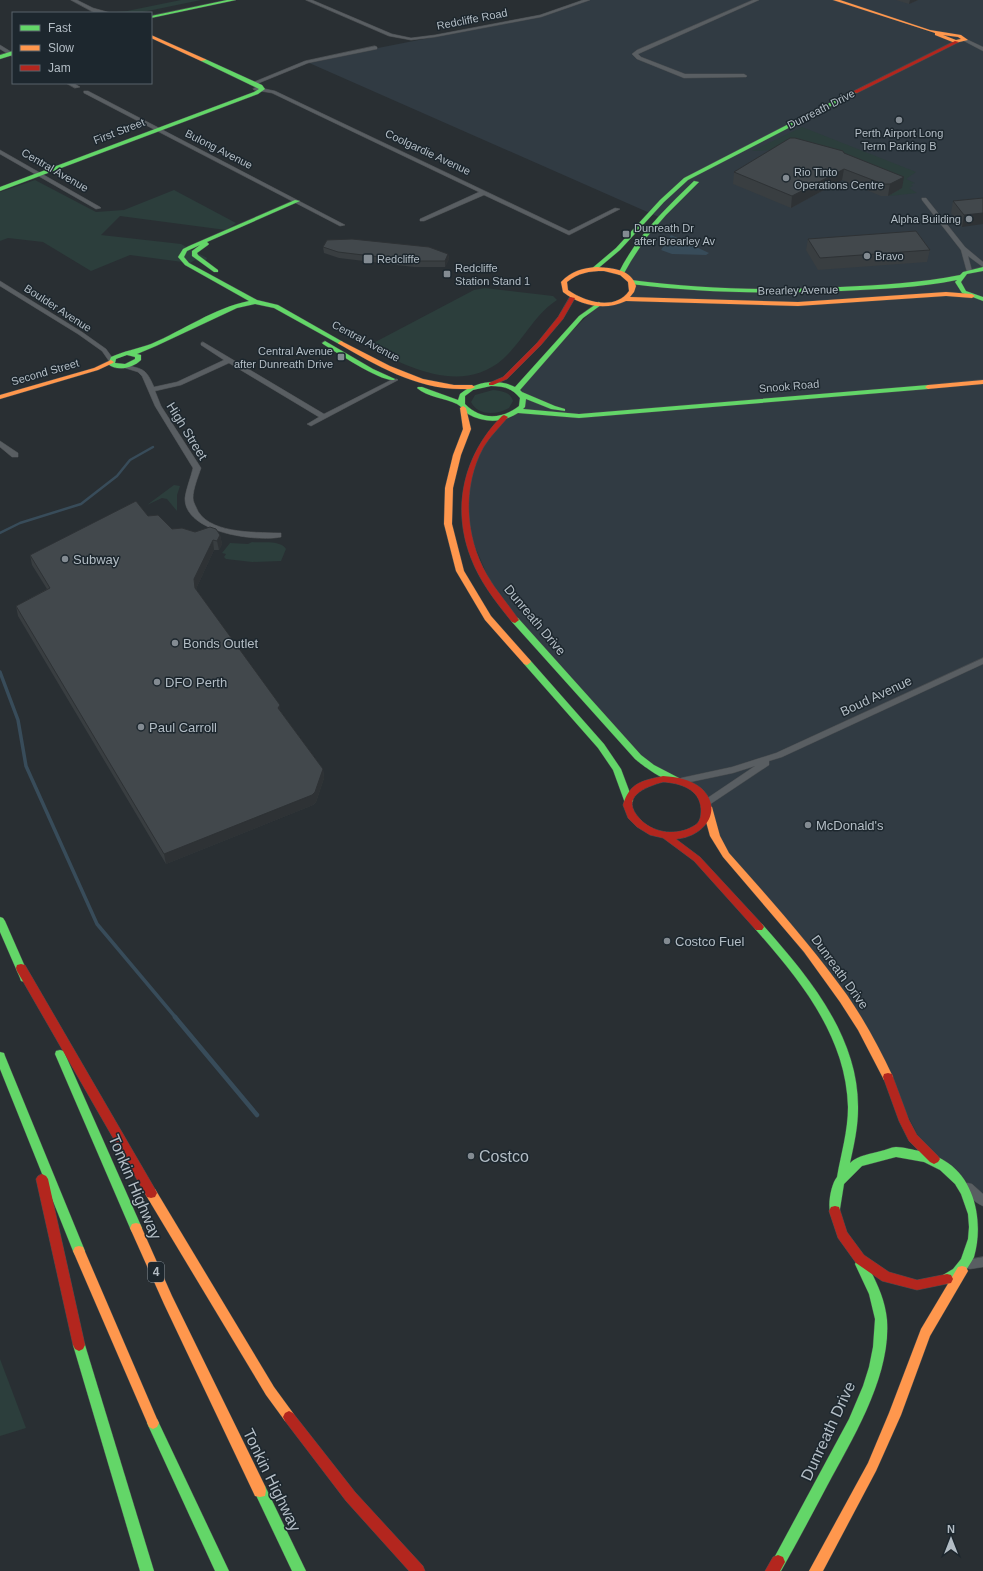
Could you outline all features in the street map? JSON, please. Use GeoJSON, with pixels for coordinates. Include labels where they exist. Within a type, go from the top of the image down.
{"type":"FeatureCollection","features":[{"type":"Feature","properties":{"kind":"main road"},"geometry":{"type":"LineString","coordinates":[[152,13],[217,0]]}},
{"type":"Feature","properties":{"kind":"main road"},"geometry":{"type":"LineString","coordinates":[[152,17],[234,0]]}},
{"type":"Feature","properties":{"kind":"main road"},"geometry":{"type":"LineString","coordinates":[[835,0],[954,41]]}},
{"type":"Feature","properties":{"kind":"main road","name":"Coolgardie Avenue"},"geometry":{"type":"LineString","coordinates":[[152,36],[257,89]]}},
{"type":"Feature","properties":{"kind":"main road","name":"Dunreath Drive"},"geometry":{"type":"LineString","coordinates":[[593,270],[616,252],[667,194],[686,179],[698,175],[734,153],[954,41]]}},
{"type":"Feature","properties":{"kind":"main road"},"geometry":{"type":"LineString","coordinates":[[0,57],[12,54]]}},
{"type":"Feature","properties":{"kind":"main road","name":"First Street"},"geometry":{"type":"LineString","coordinates":[[0,189],[246,95],[257,89]]}},
{"type":"Feature","properties":{"kind":"main road","name":"Dunreath Drive"},"geometry":{"type":"LineString","coordinates":[[621,274],[622,269],[671,206],[698,180],[698,175]]}},
{"type":"Feature","properties":{"kind":"main road","name":"Central Avenue"},"geometry":{"type":"LineString","coordinates":[[300,202],[191,247],[182,253],[181,256],[187,264],[228,287],[248,302],[263,302],[371,370],[462,406],[472,414],[485,418],[504,417]]}},
{"type":"Feature","properties":{"kind":"main road","name":"Central Avenue"},"geometry":{"type":"LineString","coordinates":[[248,302],[202,263],[195,256],[194,252],[202,246],[300,202]]}},
{"type":"Feature","properties":{"kind":"main road"},"geometry":{"type":"LineString","coordinates":[[979,299],[960,287],[958,282],[960,277],[969,271],[983,269]]}},
{"type":"Feature","properties":{"kind":"main road"},"geometry":{"type":"LineString","coordinates":[[599,304],[589,304],[572,298],[565,291],[564,282],[572,275],[593,270],[603,270],[621,274],[631,282],[633,288],[630,294],[624,299]]}},
{"type":"Feature","properties":{"kind":"main road","name":"Brearley Avenue"},"geometry":{"type":"LineString","coordinates":[[631,282],[687,288],[820,291],[930,284],[960,277]]}},
{"type":"Feature","properties":{"kind":"main road"},"geometry":{"type":"LineString","coordinates":[[228,287],[238,297],[248,302]]}},
{"type":"Feature","properties":{"kind":"main road","name":"Brearley Avenue"},"geometry":{"type":"LineString","coordinates":[[599,304],[624,299],[798,304],[946,294],[979,299]]}},
{"type":"Feature","properties":{"kind":"main road"},"geometry":{"type":"LineString","coordinates":[[491,384],[505,378],[539,344],[561,318],[572,298]]}},
{"type":"Feature","properties":{"kind":"main road"},"geometry":{"type":"LineString","coordinates":[[112,363],[125,367],[136,356],[154,345],[248,302]]}},
{"type":"Feature","properties":{"kind":"main road"},"geometry":{"type":"LineString","coordinates":[[504,417],[518,411],[524,403],[519,392],[581,317],[599,304]]}},
{"type":"Feature","properties":{"kind":"main road","name":"Central Avenue"},"geometry":{"type":"LineString","coordinates":[[272,308],[390,370],[454,388],[491,384]]}},
{"type":"Feature","properties":{"kind":"main road","name":"Second Street"},"geometry":{"type":"LineString","coordinates":[[0,397],[96,369],[112,363],[120,354],[136,356]]}},
{"type":"Feature","properties":{"kind":"main road","name":"Snook Road"},"geometry":{"type":"LineString","coordinates":[[518,411],[579,416],[983,382]]}},
{"type":"Feature","properties":{"kind":"main road","name":"Snook Road"},"geometry":{"type":"LineString","coordinates":[[491,384],[501,384],[553,408],[596,414]]}},
{"type":"Feature","properties":{"kind":"main road"},"geometry":{"type":"LineString","coordinates":[[472,387],[462,395],[462,406],[468,428],[457,455],[450,488],[448,524],[460,571],[488,618],[601,746],[617,769],[628,801],[628,811],[632,820],[641,828],[667,837],[680,836],[692,832],[701,825],[706,816],[707,805],[697,790],[678,780],[650,780],[640,785],[632,792],[628,801]]}},
{"type":"Feature","properties":{"kind":"main road","name":"Dunreath Drive"},"geometry":{"type":"LineString","coordinates":[[504,417],[491,429],[476,452],[469,470],[464,518],[468,542],[479,568],[499,603],[620,736],[635,756],[650,768],[678,780]]}},
{"type":"Feature","properties":{"kind":"main road","name":"Dunreath Drive"},"geometry":{"type":"LineString","coordinates":[[707,805],[715,836],[726,855],[807,949],[844,999],[862,1027],[886,1072],[904,1121],[913,1138],[937,1162]]}},
{"type":"Feature","properties":{"kind":"main road"},"geometry":{"type":"LineString","coordinates":[[667,837],[701,860],[757,924],[808,988],[826,1014],[839,1040],[852,1095],[852,1125],[842,1179],[836,1192],[834,1212],[840,1233],[854,1254],[878,1273],[908,1283],[938,1283],[966,1268]]}},
{"type":"Feature","properties":{"kind":"main road","name":"Tonkin Highway"},"geometry":{"type":"LineString","coordinates":[[0,921],[95,1130],[168,1300],[299,1571]]}},
{"type":"Feature","properties":{"kind":"main road"},"geometry":{"type":"LineString","coordinates":[[21,968],[188,1257],[270,1392],[313,1451],[351,1498],[418,1571]]}},
{"type":"Feature","properties":{"kind":"main road"},"geometry":{"type":"LineString","coordinates":[[0,1056],[100,1299],[190,1505],[222,1571]]}},
{"type":"Feature","properties":{"kind":"main road"},"geometry":{"type":"LineString","coordinates":[[34,1138],[77,1338],[147,1571]]}},
{"type":"Feature","properties":{"kind":"main road"},"geometry":{"type":"LineString","coordinates":[[816,1571],[872,1467],[895,1415],[925,1333],[981,1245],[983,1222],[978,1205],[968,1188],[959,1178],[937,1162],[910,1153],[882,1153],[859,1162],[842,1179]]}},
{"type":"Feature","properties":{"kind":"main road","name":"Dunreath Drive"},"geometry":{"type":"LineString","coordinates":[[773,1571],[851,1429],[863,1400],[877,1358],[882,1338],[877,1296],[867,1273],[854,1254]]}},
{"type":"Feature","properties":{"kind":"street","name":"Redcliffe Road"},"geometry":{"type":"LineString","coordinates":[[308,0],[405,39],[426,38],[541,16],[588,0]]}},
{"type":"Feature","properties":{"kind":"street"},"geometry":{"type":"LineString","coordinates":[[744,76],[684,76],[639,58],[635,54],[757,0]]}},
{"type":"Feature","properties":{"kind":"street"},"geometry":{"type":"LineString","coordinates":[[80,1],[98,12]]}},
{"type":"Feature","properties":{"kind":"street"},"geometry":{"type":"LineString","coordinates":[[94,9],[105,12]]}},
{"type":"Feature","properties":{"kind":"street"},"geometry":{"type":"LineString","coordinates":[[954,41],[983,49]]}},
{"type":"Feature","properties":{"kind":"street"},"geometry":{"type":"LineString","coordinates":[[0,48],[12,54]]}},
{"type":"Feature","properties":{"kind":"street"},"geometry":{"type":"LineString","coordinates":[[257,89],[308,62],[375,48]]}},
{"type":"Feature","properties":{"kind":"street"},"geometry":{"type":"LineString","coordinates":[[71,84],[77,87]]}},
{"type":"Feature","properties":{"kind":"street","name":"Coolgardie Avenue"},"geometry":{"type":"LineString","coordinates":[[257,89],[275,94],[570,232],[617,209]]}},
{"type":"Feature","properties":{"kind":"street","name":"Bulong Avenue"},"geometry":{"type":"LineString","coordinates":[[86,92],[342,225]]}},
{"type":"Feature","properties":{"kind":"street","name":"Central Avenue"},"geometry":{"type":"LineString","coordinates":[[0,152],[98,208]]}},
{"type":"Feature","properties":{"kind":"street"},"geometry":{"type":"LineString","coordinates":[[422,220],[485,192]]}},
{"type":"Feature","properties":{"kind":"street"},"geometry":{"type":"LineString","coordinates":[[924,199],[963,248],[983,264]]}},
{"type":"Feature","properties":{"kind":"street"},"geometry":{"type":"LineString","coordinates":[[963,248],[969,271]]}},
{"type":"Feature","properties":{"kind":"street","name":"Boulder Avenue"},"geometry":{"type":"LineString","coordinates":[[0,283],[104,350],[120,354]]}},
{"type":"Feature","properties":{"kind":"street"},"geometry":{"type":"LineString","coordinates":[[203,344],[324,417]]}},
{"type":"Feature","properties":{"kind":"street","name":"Boulder Avenue"},"geometry":{"type":"LineString","coordinates":[[104,350],[112,363]]}},
{"type":"Feature","properties":{"kind":"street","name":"High Street"},"geometry":{"type":"LineString","coordinates":[[136,356],[140,370],[145,375],[158,406],[197,468],[189,499],[197,516],[212,526],[224,530],[249,534],[278,535]]}},
{"type":"Feature","properties":{"kind":"street"},"geometry":{"type":"LineString","coordinates":[[151,390],[178,384],[229,360]]}},
{"type":"Feature","properties":{"kind":"street"},"geometry":{"type":"LineString","coordinates":[[125,367],[140,370]]}},
{"type":"Feature","properties":{"kind":"street"},"geometry":{"type":"LineString","coordinates":[[311,424],[395,380]]}},
{"type":"Feature","properties":{"kind":"street"},"geometry":{"type":"LineString","coordinates":[[0,443],[15,455]]}},
{"type":"Feature","properties":{"kind":"street","name":"Boud Avenue"},"geometry":{"type":"LineString","coordinates":[[678,780],[733,770],[779,755],[983,661]]}},
{"type":"Feature","properties":{"kind":"street","name":"Boud Avenue"},"geometry":{"type":"LineString","coordinates":[[707,805],[734,783],[779,755]]}},
{"type":"Feature","properties":{"kind":"street"},"geometry":{"type":"LineString","coordinates":[[968,1188],[983,1201]]}},
{"type":"Feature","properties":{"kind":"street"},"geometry":{"type":"LineString","coordinates":[[966,1268],[983,1262]]}},
{"type":"Feature","properties":{"kind":"shaded area"},"geometry":{"type":"Polygon","coordinates":[[[181,0],[201,0],[143,12],[116,11],[127,11],[181,0]]]}},
{"type":"Feature","properties":{"kind":"shaded area"},"geometry":{"type":"Polygon","coordinates":[[[589,0],[983,0],[983,1201],[927,1153],[862,1027],[726,855],[703,796],[650,768],[499,603],[463,518],[476,452],[504,420],[512,417],[522,410],[517,392],[529,374],[599,304],[617,302],[633,288],[621,274],[661,218],[307,62],[541,16],[589,0]]]}},
{"type":"Feature","properties":{"kind":"shaded area"},"geometry":{"type":"Polygon","coordinates":[[[802,127],[916,172],[906,179],[915,183],[911,184],[913,186],[909,188],[917,193],[889,196],[890,194],[773,150],[752,151],[802,127]]]}},
{"type":"Feature","properties":{"kind":"shaded area"},"geometry":{"type":"Polygon","coordinates":[[[35,180],[96,212],[124,210],[174,190],[236,223],[226,230],[120,216],[101,235],[181,244],[207,258],[205,263],[195,260],[190,263],[130,255],[91,271],[43,242],[8,238],[0,241],[0,192],[35,180]]]}},
{"type":"Feature","properties":{"kind":"shaded area"},"geometry":{"type":"Polygon","coordinates":[[[485,288],[553,296],[557,300],[542,313],[503,359],[487,369],[471,375],[454,376],[420,370],[403,364],[371,348],[371,344],[474,290],[485,288]]]}},
{"type":"Feature","properties":{"kind":"shaded area"},"geometry":{"type":"Polygon","coordinates":[[[493,390],[505,392],[512,398],[513,401],[509,408],[499,412],[488,413],[474,407],[471,402],[475,395],[493,390]]]}},
{"type":"Feature","properties":{"kind":"shaded area"},"geometry":{"type":"Polygon","coordinates":[[[174,485],[180,486],[177,495],[177,511],[167,499],[162,498],[147,505],[174,485]]]}},
{"type":"Feature","properties":{"kind":"shaded area"},"geometry":{"type":"Polygon","coordinates":[[[252,542],[276,543],[284,546],[286,549],[281,561],[252,562],[226,559],[224,557],[226,554],[222,553],[230,543],[248,544],[252,542]]]}},
{"type":"Feature","properties":{"kind":"shaded area"},"geometry":{"type":"Polygon","coordinates":[[[0,1359],[26,1428],[0,1436],[0,1359]]]}},
{"type":"Feature","properties":{"kind":"water"},"geometry":{"type":"Polygon","coordinates":[[[671,235],[709,253],[706,255],[672,254],[661,250],[671,235]]]}},
{"type":"Feature","properties":{"kind":"building"},"geometry":{"type":"Polygon","coordinates":[[[790,138],[843,151],[844,153],[904,177],[890,184],[883,184],[844,169],[792,196],[734,172],[790,138]]]}},
{"type":"Feature","properties":{"kind":"building"},"geometry":{"type":"Polygon","coordinates":[[[983,198],[983,213],[964,215],[953,201],[983,198]]]}},
{"type":"Feature","properties":{"kind":"building"},"geometry":{"type":"Polygon","coordinates":[[[916,231],[930,250],[820,258],[808,239],[916,231]]]}},
{"type":"Feature","properties":{"kind":"building"},"geometry":{"type":"Polygon","coordinates":[[[352,239],[429,247],[448,254],[445,261],[413,261],[338,252],[323,247],[327,240],[352,239]]]}},
{"type":"Feature","properties":{"kind":"building","name":"DFO Perth"},"geometry":{"type":"Polygon","coordinates":[[[136,501],[148,516],[158,515],[172,529],[182,528],[195,532],[210,527],[216,529],[220,535],[217,541],[213,540],[194,579],[195,588],[280,705],[278,708],[323,769],[315,792],[312,795],[164,854],[16,606],[50,588],[30,555],[136,501]]]}},
{"type":"Feature","properties":{"kind":"waterway"},"geometry":{"type":"LineString","coordinates":[[0,533],[20,523],[81,504],[117,476],[130,460],[153,447]]}},
{"type":"Feature","properties":{"kind":"waterway"},"geometry":{"type":"LineString","coordinates":[[0,672],[18,720],[26,766],[97,924],[176,1018]]}},
{"type":"Feature","properties":{"kind":"waterway"},"geometry":{"type":"LineString","coordinates":[[175,1017],[257,1115]]}},
{"type":"Feature","properties":{"kind":"traffic: fast"},"geometry":{"type":"LineString","coordinates":[[152,17],[234,0]]}},
{"type":"Feature","properties":{"kind":"traffic: fast"},"geometry":{"type":"LineString","coordinates":[[0,57],[12,53]]}},
{"type":"Feature","properties":{"kind":"traffic: fast"},"geometry":{"type":"LineString","coordinates":[[0,189],[256,93],[262,89],[260,86],[203,60]]}},
{"type":"Feature","properties":{"kind":"traffic: fast"},"geometry":{"type":"LineString","coordinates":[[593,270],[618,249],[662,201],[686,179],[855,92]]}},
{"type":"Feature","properties":{"kind":"traffic: fast"},"geometry":{"type":"LineString","coordinates":[[621,274],[627,261],[644,236],[664,213],[696,182]]}},
{"type":"Feature","properties":{"kind":"traffic: fast"},"geometry":{"type":"LineString","coordinates":[[255,302],[187,264],[181,257],[185,250],[191,247],[297,201]]}},
{"type":"Feature","properties":{"kind":"traffic: fast"},"geometry":{"type":"LineString","coordinates":[[206,244],[194,252],[195,256],[216,271]]}},
{"type":"Feature","properties":{"kind":"traffic: fast"},"geometry":{"type":"LineString","coordinates":[[983,269],[965,273],[958,282],[964,292],[983,299]]}},
{"type":"Feature","properties":{"kind":"traffic: fast"},"geometry":{"type":"LineString","coordinates":[[631,282],[710,290],[790,291],[902,286],[931,283],[960,277]]}},
{"type":"Feature","properties":{"kind":"traffic: fast"},"geometry":{"type":"LineString","coordinates":[[132,353],[154,345],[235,306],[255,302],[276,306],[341,343]]}},
{"type":"Feature","properties":{"kind":"traffic: fast"},"geometry":{"type":"LineString","coordinates":[[516,390],[581,317],[599,304]]}},
{"type":"Feature","properties":{"kind":"traffic: fast"},"geometry":{"type":"LineString","coordinates":[[325,343],[371,370],[392,379]]}},
{"type":"Feature","properties":{"kind":"traffic: fast"},"geometry":{"type":"LineString","coordinates":[[126,353],[139,356],[138,360],[125,366],[115,366],[111,364],[113,358],[126,353]]}},
{"type":"Feature","properties":{"kind":"traffic: fast"},"geometry":{"type":"LineString","coordinates":[[491,384],[500,384],[513,388],[523,398],[522,407],[508,416],[489,419],[476,415],[461,404],[462,395],[471,388],[491,384]]}},
{"type":"Feature","properties":{"kind":"traffic: fast"},"geometry":{"type":"LineString","coordinates":[[518,411],[579,416],[928,387]]}},
{"type":"Feature","properties":{"kind":"traffic: fast"},"geometry":{"type":"LineString","coordinates":[[420,388],[460,403]]}},
{"type":"Feature","properties":{"kind":"traffic: fast"},"geometry":{"type":"LineString","coordinates":[[521,394],[553,408],[563,410]]}},
{"type":"Feature","properties":{"kind":"traffic: fast"},"geometry":{"type":"LineString","coordinates":[[515,620],[638,757],[651,767],[676,780]]}},
{"type":"Feature","properties":{"kind":"traffic: fast"},"geometry":{"type":"LineString","coordinates":[[527,662],[601,746],[617,769],[628,801]]}},
{"type":"Feature","properties":{"kind":"traffic: fast"},"geometry":{"type":"LineString","coordinates":[[0,921],[25,978]]}},
{"type":"Feature","properties":{"kind":"traffic: fast"},"geometry":{"type":"LineString","coordinates":[[759,927],[793,966],[808,987],[835,1032],[844,1056],[851,1081],[853,1116],[842,1179]]}},
{"type":"Feature","properties":{"kind":"traffic: fast"},"geometry":{"type":"LineString","coordinates":[[60,1054],[136,1228]]}},
{"type":"Feature","properties":{"kind":"traffic: fast"},"geometry":{"type":"LineString","coordinates":[[0,1056],[79,1251]]}},
{"type":"Feature","properties":{"kind":"traffic: fast"},"geometry":{"type":"LineString","coordinates":[[896,1152],[924,1157],[938,1163],[950,1171],[959,1180],[970,1202],[974,1227],[970,1251],[961,1268],[955,1275],[947,1279]]}},
{"type":"Feature","properties":{"kind":"traffic: fast"},"geometry":{"type":"LineString","coordinates":[[835,1211],[834,1208],[839,1182],[859,1162],[896,1152]]}},
{"type":"Feature","properties":{"kind":"traffic: fast"},"geometry":{"type":"LineString","coordinates":[[774,1571],[853,1424],[862,1405],[875,1367],[879,1347],[881,1319],[878,1302],[861,1264]]}},
{"type":"Feature","properties":{"kind":"traffic: fast"},"geometry":{"type":"LineString","coordinates":[[79,1345],[147,1571]]}},
{"type":"Feature","properties":{"kind":"traffic: fast"},"geometry":{"type":"LineString","coordinates":[[153,1423],[222,1571]]}},
{"type":"Feature","properties":{"kind":"traffic: fast"},"geometry":{"type":"LineString","coordinates":[[260,1491],[299,1571]]}},
{"type":"Feature","properties":{"kind":"traffic: slow"},"geometry":{"type":"LineString","coordinates":[[835,0],[929,31],[959,36],[966,40],[955,42],[937,34]]}},
{"type":"Feature","properties":{"kind":"traffic: slow"},"geometry":{"type":"LineString","coordinates":[[152,36],[203,60]]}},
{"type":"Feature","properties":{"kind":"traffic: slow"},"geometry":{"type":"LineString","coordinates":[[597,269],[617,271],[627,277],[631,282],[632,291],[624,300],[607,305],[588,303],[580,300],[565,291],[564,282],[572,275],[585,270],[597,269]]}},
{"type":"Feature","properties":{"kind":"traffic: slow"},"geometry":{"type":"LineString","coordinates":[[624,299],[798,304],[946,294],[972,296]]}},
{"type":"Feature","properties":{"kind":"traffic: slow"},"geometry":{"type":"LineString","coordinates":[[341,343],[404,375],[437,385],[472,387]]}},
{"type":"Feature","properties":{"kind":"traffic: slow"},"geometry":{"type":"LineString","coordinates":[[0,397],[96,369],[111,362]]}},
{"type":"Feature","properties":{"kind":"traffic: slow"},"geometry":{"type":"LineString","coordinates":[[928,387],[983,382]]}},
{"type":"Feature","properties":{"kind":"traffic: slow"},"geometry":{"type":"LineString","coordinates":[[463,408],[467,429],[457,455],[449,488],[448,524],[460,571],[488,618],[527,662]]}},
{"type":"Feature","properties":{"kind":"traffic: slow"},"geometry":{"type":"LineString","coordinates":[[707,807],[715,836],[726,855],[807,949],[844,999],[862,1027],[888,1077]]}},
{"type":"Feature","properties":{"kind":"traffic: slow"},"geometry":{"type":"LineString","coordinates":[[151,1193],[270,1391],[289,1417]]}},
{"type":"Feature","properties":{"kind":"traffic: slow"},"geometry":{"type":"LineString","coordinates":[[136,1228],[168,1300],[260,1491]]}},
{"type":"Feature","properties":{"kind":"traffic: slow"},"geometry":{"type":"LineString","coordinates":[[79,1251],[153,1423]]}},
{"type":"Feature","properties":{"kind":"traffic: slow"},"geometry":{"type":"LineString","coordinates":[[816,1571],[872,1467],[895,1415],[925,1333],[962,1271]]}},
{"type":"Feature","properties":{"kind":"traffic: jam"},"geometry":{"type":"LineString","coordinates":[[855,92],[957,42]]}},
{"type":"Feature","properties":{"kind":"traffic: jam"},"geometry":{"type":"LineString","coordinates":[[491,384],[505,378],[539,344],[561,318],[572,298]]}},
{"type":"Feature","properties":{"kind":"traffic: jam"},"geometry":{"type":"LineString","coordinates":[[504,417],[490,432],[475,458],[469,477],[465,508],[469,543],[482,575],[515,620]]}},
{"type":"Feature","properties":{"kind":"traffic: jam"},"geometry":{"type":"LineString","coordinates":[[663,779],[670,779],[685,783],[698,791],[703,797],[706,804],[706,814],[703,823],[698,828],[683,835],[668,836],[653,832],[640,825],[631,815],[627,805],[630,794],[642,785],[663,779]]}},
{"type":"Feature","properties":{"kind":"traffic: jam"},"geometry":{"type":"LineString","coordinates":[[667,837],[697,859],[759,927]]}},
{"type":"Feature","properties":{"kind":"traffic: jam"},"geometry":{"type":"LineString","coordinates":[[21,968],[151,1193]]}},
{"type":"Feature","properties":{"kind":"traffic: jam"},"geometry":{"type":"LineString","coordinates":[[888,1077],[904,1121],[913,1138],[934,1159]]}},
{"type":"Feature","properties":{"kind":"traffic: jam"},"geometry":{"type":"LineString","coordinates":[[42,1179],[79,1345]]}},
{"type":"Feature","properties":{"kind":"traffic: jam"},"geometry":{"type":"LineString","coordinates":[[835,1211],[842,1234],[860,1259],[886,1277],[917,1285],[947,1279]]}},
{"type":"Feature","properties":{"kind":"traffic: jam"},"geometry":{"type":"LineString","coordinates":[[289,1417],[351,1496],[418,1571]]}},
{"type":"Feature","properties":{"kind":"traffic: jam"},"geometry":{"type":"LineString","coordinates":[[772,1571],[778,1562]]}},
{"type":"Feature","properties":{"kind":"place","name":"Perth Airport Long Term Parking B"},"geometry":{"type":"Point","coordinates":[899,120]}},
{"type":"Feature","properties":{"kind":"place","name":"Rio Tinto Operations Centre"},"geometry":{"type":"Point","coordinates":[786,178]}},
{"type":"Feature","properties":{"kind":"place","name":"Alpha Building"},"geometry":{"type":"Point","coordinates":[969,219]}},
{"type":"Feature","properties":{"kind":"place","name":"Dunreath Dr after Brearley Av"},"geometry":{"type":"Point","coordinates":[626,234]}},
{"type":"Feature","properties":{"kind":"place","name":"Bravo"},"geometry":{"type":"Point","coordinates":[867,256]}},
{"type":"Feature","properties":{"kind":"place","name":"Redcliffe"},"geometry":{"type":"Point","coordinates":[368,259]}},
{"type":"Feature","properties":{"kind":"place","name":"Redcliffe Station Stand 1"},"geometry":{"type":"Point","coordinates":[447,274]}},
{"type":"Feature","properties":{"kind":"place","name":"Central Avenue after Dunreath Drive"},"geometry":{"type":"Point","coordinates":[341,357]}},
{"type":"Feature","properties":{"kind":"place","name":"Subway"},"geometry":{"type":"Point","coordinates":[65,559]}},
{"type":"Feature","properties":{"kind":"place","name":"Bonds Outlet"},"geometry":{"type":"Point","coordinates":[175,643]}},
{"type":"Feature","properties":{"kind":"place","name":"DFO Perth"},"geometry":{"type":"Point","coordinates":[157,682]}},
{"type":"Feature","properties":{"kind":"place","name":"Paul Carroll"},"geometry":{"type":"Point","coordinates":[141,727]}},
{"type":"Feature","properties":{"kind":"place","name":"McDonald's"},"geometry":{"type":"Point","coordinates":[808,825]}},
{"type":"Feature","properties":{"kind":"place","name":"Costco Fuel"},"geometry":{"type":"Point","coordinates":[667,941]}},
{"type":"Feature","properties":{"kind":"place","name":"Costco"},"geometry":{"type":"Point","coordinates":[471,1156]}}]}
